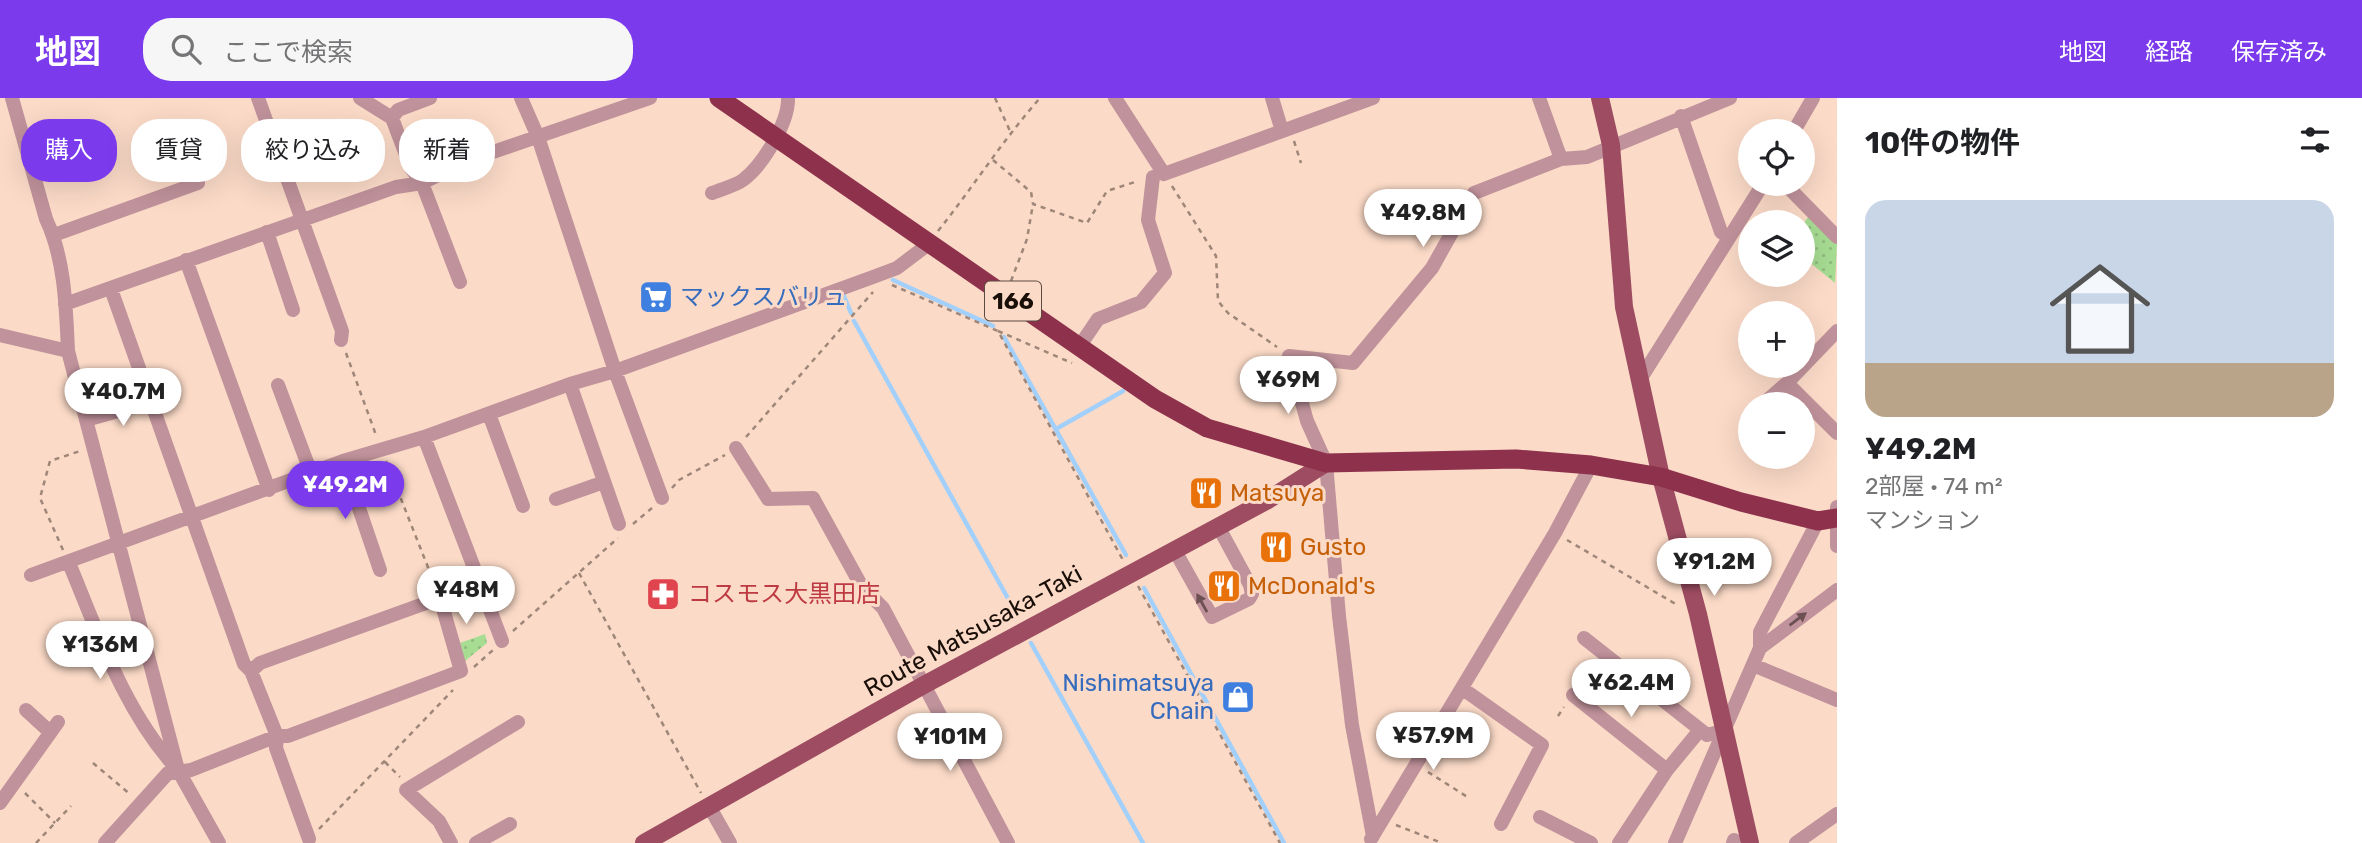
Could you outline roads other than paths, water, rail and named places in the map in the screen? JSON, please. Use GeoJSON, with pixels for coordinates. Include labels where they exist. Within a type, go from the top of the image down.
{"type":"FeatureCollection","features":[{"type":"Feature","properties":{"kind":"highway","name":"166"},"geometry":{"type":"LineString","coordinates":[[719,98],[1155,399],[1207,428],[1326,463],[1516,459],[1591,465],[1661,477],[1741,502],[1832,516]]}},
{"type":"Feature","properties":{"kind":"main road"},"geometry":{"type":"LineString","coordinates":[[1600,98],[1611,145],[1623,307],[1661,477],[1726,730],[1739,842]]}},
{"type":"Feature","properties":{"kind":"main road","name":"Route Matsusaka-Taki"},"geometry":{"type":"LineString","coordinates":[[644,843],[705,800],[1268,500],[1326,463]]}},
{"type":"Feature","properties":{"kind":"street"},"geometry":{"type":"LineString","coordinates":[[12,98],[46,219],[54,235],[65,303],[68,351],[178,770]]}},
{"type":"Feature","properties":{"kind":"street"},"geometry":{"type":"LineString","coordinates":[[258,98],[342,331],[341,340]]}},
{"type":"Feature","properties":{"kind":"street"},"geometry":{"type":"LineString","coordinates":[[360,98],[392,118],[411,169],[422,184],[460,282]]}},
{"type":"Feature","properties":{"kind":"street"},"geometry":{"type":"LineString","coordinates":[[392,118],[398,110],[430,98]]}},
{"type":"Feature","properties":{"kind":"street"},"geometry":{"type":"LineString","coordinates":[[521,98],[538,137],[615,371],[662,498]]}},
{"type":"Feature","properties":{"kind":"street"},"geometry":{"type":"LineString","coordinates":[[65,303],[396,187],[422,184],[467,161],[650,98]]}},
{"type":"Feature","properties":{"kind":"street"},"geometry":{"type":"LineString","coordinates":[[712,193],[743,180],[764,155],[785,122],[788,98]]}},
{"type":"Feature","properties":{"kind":"street"},"geometry":{"type":"LineString","coordinates":[[1083,349],[1098,319],[1141,302],[1165,272],[1148,220],[1158,175],[1115,98]]}},
{"type":"Feature","properties":{"kind":"street"},"geometry":{"type":"LineString","coordinates":[[1272,98],[1286,129]]}},
{"type":"Feature","properties":{"kind":"street"},"geometry":{"type":"LineString","coordinates":[[1158,175],[1373,98]]}},
{"type":"Feature","properties":{"kind":"street"},"geometry":{"type":"LineString","coordinates":[[1539,98],[1561,159]]}},
{"type":"Feature","properties":{"kind":"street"},"geometry":{"type":"LineString","coordinates":[[1371,840],[1352,725],[1339,616],[1326,463],[1307,421],[1289,356],[1353,363],[1432,268],[1474,193],[1561,159],[1587,157],[1730,98]]}},
{"type":"Feature","properties":{"kind":"street"},"geometry":{"type":"LineString","coordinates":[[1799,119],[1806,102]]}},
{"type":"Feature","properties":{"kind":"street"},"geometry":{"type":"LineString","coordinates":[[1681,116],[1721,232],[1729,238]]}},
{"type":"Feature","properties":{"kind":"street"},"geometry":{"type":"LineString","coordinates":[[54,235],[198,182]]}},
{"type":"Feature","properties":{"kind":"street"},"geometry":{"type":"LineString","coordinates":[[1641,379],[1755,196]]}},
{"type":"Feature","properties":{"kind":"street"},"geometry":{"type":"LineString","coordinates":[[1797,196],[1837,237]]}},
{"type":"Feature","properties":{"kind":"street"},"geometry":{"type":"LineString","coordinates":[[267,232],[293,310]]}},
{"type":"Feature","properties":{"kind":"street"},"geometry":{"type":"LineString","coordinates":[[32,575],[191,519],[343,461],[424,437],[878,279],[930,243]]}},
{"type":"Feature","properties":{"kind":"street"},"geometry":{"type":"LineString","coordinates":[[186,260],[269,490]]}},
{"type":"Feature","properties":{"kind":"street"},"geometry":{"type":"LineString","coordinates":[[111,289],[244,664],[251,671],[277,736],[276,748],[309,839]]}},
{"type":"Feature","properties":{"kind":"street"},"geometry":{"type":"LineString","coordinates":[[1776,392],[1837,331]]}},
{"type":"Feature","properties":{"kind":"street"},"geometry":{"type":"LineString","coordinates":[[0,335],[68,351]]}},
{"type":"Feature","properties":{"kind":"street"},"geometry":{"type":"LineString","coordinates":[[1787,383],[1837,433]]}},
{"type":"Feature","properties":{"kind":"street"},"geometry":{"type":"LineString","coordinates":[[570,384],[604,482],[624,529]]}},
{"type":"Feature","properties":{"kind":"street"},"geometry":{"type":"LineString","coordinates":[[278,385],[311,473]]}},
{"type":"Feature","properties":{"kind":"street"},"geometry":{"type":"LineString","coordinates":[[86,420],[150,402]]}},
{"type":"Feature","properties":{"kind":"street"},"geometry":{"type":"LineString","coordinates":[[489,414],[523,506]]}},
{"type":"Feature","properties":{"kind":"street"},"geometry":{"type":"LineString","coordinates":[[424,437],[502,641]]}},
{"type":"Feature","properties":{"kind":"street"},"geometry":{"type":"LineString","coordinates":[[736,448],[768,499],[813,498],[862,587],[883,608],[922,686],[1008,843]]}},
{"type":"Feature","properties":{"kind":"street"},"geometry":{"type":"LineString","coordinates":[[343,461],[380,570]]}},
{"type":"Feature","properties":{"kind":"street"},"geometry":{"type":"LineString","coordinates":[[1371,840],[1555,533],[1591,465]]}},
{"type":"Feature","properties":{"kind":"street"},"geometry":{"type":"LineString","coordinates":[[556,499],[604,482]]}},
{"type":"Feature","properties":{"kind":"street"},"geometry":{"type":"LineString","coordinates":[[1832,516],[1837,546]]}},
{"type":"Feature","properties":{"kind":"street"},"geometry":{"type":"LineString","coordinates":[[1675,843],[1753,665],[1759,648],[1760,632],[1832,516]]}},
{"type":"Feature","properties":{"kind":"street"},"geometry":{"type":"LineString","coordinates":[[1174,549],[1212,617],[1249,599],[1252,594],[1250,585],[1218,526]]}},
{"type":"Feature","properties":{"kind":"street"},"geometry":{"type":"LineString","coordinates":[[69,563],[125,696],[160,751],[178,770],[219,843]]}},
{"type":"Feature","properties":{"kind":"street"},"geometry":{"type":"LineString","coordinates":[[1759,648],[1837,590]]}},
{"type":"Feature","properties":{"kind":"street"},"geometry":{"type":"LineString","coordinates":[[105,843],[168,773],[191,770],[277,736],[288,736],[461,671],[440,598],[260,663],[251,671]]}},
{"type":"Feature","properties":{"kind":"street"},"geometry":{"type":"LineString","coordinates":[[1584,638],[1707,735],[1726,730]]}},
{"type":"Feature","properties":{"kind":"street"},"geometry":{"type":"LineString","coordinates":[[1753,665],[1837,700]]}},
{"type":"Feature","properties":{"kind":"street"},"geometry":{"type":"LineString","coordinates":[[1463,689],[1542,745],[1501,824]]}},
{"type":"Feature","properties":{"kind":"street"},"geometry":{"type":"LineString","coordinates":[[1573,695],[1667,770]]}},
{"type":"Feature","properties":{"kind":"street"},"geometry":{"type":"LineString","coordinates":[[0,803],[54,727],[26,710]]}},
{"type":"Feature","properties":{"kind":"street"},"geometry":{"type":"LineString","coordinates":[[451,843],[439,821],[406,790],[517,722]]}},
{"type":"Feature","properties":{"kind":"street"},"geometry":{"type":"LineString","coordinates":[[1619,843],[1667,770],[1700,730]]}},
{"type":"Feature","properties":{"kind":"street"},"geometry":{"type":"LineString","coordinates":[[705,800],[730,843]]}},
{"type":"Feature","properties":{"kind":"street"},"geometry":{"type":"LineString","coordinates":[[1800,841],[1837,814]]}},
{"type":"Feature","properties":{"kind":"street"},"geometry":{"type":"LineString","coordinates":[[1540,817],[1591,843]]}},
{"type":"Feature","properties":{"kind":"street"},"geometry":{"type":"LineString","coordinates":[[476,843],[510,824]]}},
{"type":"Feature","properties":{"kind":"waterway"},"geometry":{"type":"LineString","coordinates":[[893,280],[993,326]]}},
{"type":"Feature","properties":{"kind":"waterway"},"geometry":{"type":"LineString","coordinates":[[843,294],[851,313]]}},
{"type":"Feature","properties":{"kind":"waterway"},"geometry":{"type":"LineString","coordinates":[[854,321],[1016,613]]}},
{"type":"Feature","properties":{"kind":"waterway"},"geometry":{"type":"LineString","coordinates":[[1004,337],[1126,555]]}},
{"type":"Feature","properties":{"kind":"waterway"},"geometry":{"type":"LineString","coordinates":[[1056,429],[1123,391]]}},
{"type":"Feature","properties":{"kind":"waterway"},"geometry":{"type":"LineString","coordinates":[[1144,588],[1284,843]]}},
{"type":"Feature","properties":{"kind":"waterway"},"geometry":{"type":"LineString","coordinates":[[1031,643],[1143,843]]}},
{"type":"Feature","properties":{"kind":"place","name":"マックスバリュ"},"geometry":{"type":"Point","coordinates":[656,297]}},
{"type":"Feature","properties":{"kind":"place","name":"Matsuya"},"geometry":{"type":"Point","coordinates":[1206,493]}},
{"type":"Feature","properties":{"kind":"place","name":"Gusto"},"geometry":{"type":"Point","coordinates":[1276,547]}},
{"type":"Feature","properties":{"kind":"place","name":"McDonald's"},"geometry":{"type":"Point","coordinates":[1224,586]}},
{"type":"Feature","properties":{"kind":"place","name":"コスモス大黒田店"},"geometry":{"type":"Point","coordinates":[663,594]}},
{"type":"Feature","properties":{"kind":"place","name":"Nishimatsuya Chain"},"geometry":{"type":"Point","coordinates":[1238,697]}}]}
